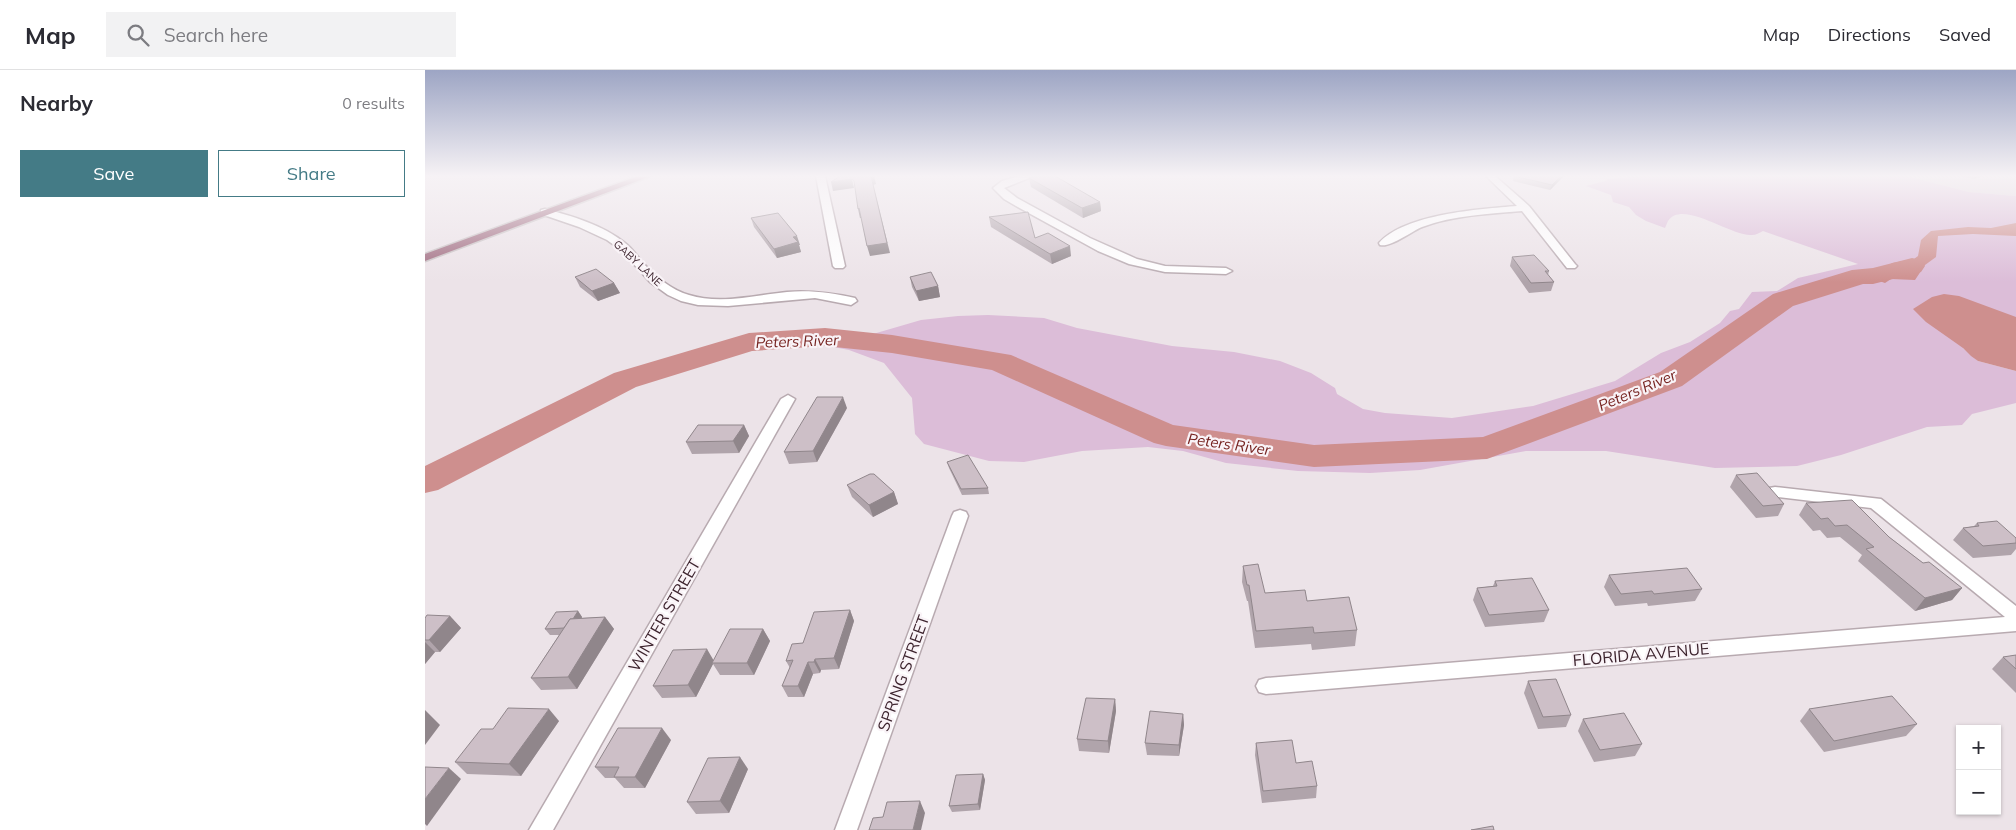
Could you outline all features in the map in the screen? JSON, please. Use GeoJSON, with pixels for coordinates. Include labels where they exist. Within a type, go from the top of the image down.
{"type":"FeatureCollection","features":[{"type":"Feature","properties":{"kind":"main road"},"geometry":{"type":"LineString","coordinates":[[425,258],[545,212]]}},
{"type":"Feature","properties":{"kind":"street"},"geometry":{"type":"LineString","coordinates":[[827,211],[839,266]]}},
{"type":"Feature","properties":{"kind":"street"},"geometry":{"type":"LineString","coordinates":[[1035,211],[1102,248],[1129,260],[1164,269],[1226,271]]}},
{"type":"Feature","properties":{"kind":"street"},"geometry":{"type":"LineString","coordinates":[[1384,243],[1403,230],[1425,221],[1453,214],[1483,211]]}},
{"type":"Feature","properties":{"kind":"street"},"geometry":{"type":"LineString","coordinates":[[1528,211],[1571,266]]}},
{"type":"Feature","properties":{"kind":"street","name":"GABY LANE"},"geometry":{"type":"LineString","coordinates":[[545,212],[601,231],[620,244],[669,292],[686,299],[710,303],[803,295],[828,295],[851,301]]}},
{"type":"Feature","properties":{"kind":"street","name":"WINTER STREET"},"geometry":{"type":"LineString","coordinates":[[540,830],[788,399]]}},
{"type":"Feature","properties":{"kind":"street"},"geometry":{"type":"LineString","coordinates":[[1775,492],[1875,503],[2016,616]]}},
{"type":"Feature","properties":{"kind":"street","name":"SPRING STREET"},"geometry":{"type":"LineString","coordinates":[[846,830],[960,516]]}},
{"type":"Feature","properties":{"kind":"street","name":"FLORIDA AVENUE"},"geometry":{"type":"LineString","coordinates":[[1266,686],[2016,624]]}},
{"type":"Feature","properties":{"kind":"shaded area"},"geometry":{"type":"Polygon","coordinates":[[[1633,211],[2016,211],[2016,317],[1963,348],[1978,361],[2016,371],[2016,403],[1972,414],[1962,425],[1927,427],[1841,455],[1797,466],[1715,468],[1606,451],[1526,451],[1420,470],[1370,473],[1298,471],[1226,463],[1183,451],[1148,447],[1082,451],[1024,462],[989,461],[924,444],[915,434],[912,398],[884,363],[849,350],[828,346],[826,341],[841,337],[873,334],[921,320],[958,316],[988,315],[1044,318],[1077,328],[1172,346],[1234,352],[1280,361],[1311,373],[1335,388],[1337,394],[1363,409],[1385,413],[1452,418],[1533,406],[1615,381],[1661,353],[1690,342],[1720,323],[1730,311],[1739,309],[1752,292],[1777,291],[1798,278],[1858,264],[1763,231],[1753,235],[1743,234],[1696,216],[1675,215],[1668,221],[1665,228],[1636,215],[1633,211]]]}},
{"type":"Feature","properties":{"kind":"shaded area"},"geometry":{"type":"Polygon","coordinates":[[[2016,223],[2016,236],[1973,234],[1938,236],[1936,257],[1925,265],[1915,280],[1891,279],[1885,283],[1856,273],[1886,269],[1892,263],[1914,259],[1918,256],[1921,240],[1931,231],[1968,227],[1991,228],[2016,223]]]}},
{"type":"Feature","properties":{"kind":"shaded area"},"geometry":{"type":"Polygon","coordinates":[[[1944,294],[1959,296],[2016,317],[2016,371],[1978,361],[1926,322],[1913,309],[1932,297],[1944,294]]]}},
{"type":"Feature","properties":{"kind":"building"},"geometry":{"type":"Polygon","coordinates":[[[860,211],[879,211],[887,243],[867,246],[860,211]]]}},
{"type":"Feature","properties":{"kind":"building"},"geometry":{"type":"Polygon","coordinates":[[[1028,212],[1035,238],[1048,233],[1070,246],[1050,254],[989,217],[1028,212]]]}},
{"type":"Feature","properties":{"kind":"building"},"geometry":{"type":"Polygon","coordinates":[[[778,213],[797,236],[793,237],[798,242],[774,249],[751,218],[778,213]]]}},
{"type":"Feature","properties":{"kind":"building"},"geometry":{"type":"Polygon","coordinates":[[[1534,255],[1549,271],[1545,271],[1554,282],[1531,283],[1512,257],[1534,255]]]}},
{"type":"Feature","properties":{"kind":"building"},"geometry":{"type":"Polygon","coordinates":[[[596,269],[614,283],[592,291],[575,277],[596,269]]]}},
{"type":"Feature","properties":{"kind":"building"},"geometry":{"type":"Polygon","coordinates":[[[931,272],[938,286],[916,291],[910,277],[931,272]]]}},
{"type":"Feature","properties":{"kind":"building"},"geometry":{"type":"Polygon","coordinates":[[[817,397],[843,397],[813,451],[784,452],[817,397]]]}},
{"type":"Feature","properties":{"kind":"building"},"geometry":{"type":"Polygon","coordinates":[[[698,425],[744,425],[733,441],[686,442],[698,425]]]}},
{"type":"Feature","properties":{"kind":"building"},"geometry":{"type":"Polygon","coordinates":[[[968,455],[988,488],[961,489],[947,462],[968,455]]]}},
{"type":"Feature","properties":{"kind":"building"},"geometry":{"type":"Polygon","coordinates":[[[1757,473],[1784,504],[1763,506],[1736,475],[1757,473]]]}},
{"type":"Feature","properties":{"kind":"building"},"geometry":{"type":"Polygon","coordinates":[[[870,474],[874,474],[894,492],[869,505],[847,485],[870,474]]]}},
{"type":"Feature","properties":{"kind":"building"},"geometry":{"type":"Polygon","coordinates":[[[1852,500],[1889,537],[1923,563],[1929,562],[1962,588],[1925,598],[1866,549],[1874,547],[1847,525],[1835,526],[1828,518],[1821,519],[1806,503],[1852,500]]]}},
{"type":"Feature","properties":{"kind":"building"},"geometry":{"type":"Polygon","coordinates":[[[1997,521],[2016,538],[2016,543],[1983,546],[1963,528],[1979,526],[1977,523],[1997,521]]]}},
{"type":"Feature","properties":{"kind":"building"},"geometry":{"type":"Polygon","coordinates":[[[1258,564],[1265,593],[1305,590],[1307,601],[1349,597],[1357,630],[1314,633],[1313,627],[1256,631],[1249,585],[1247,585],[1243,566],[1258,564]]]}},
{"type":"Feature","properties":{"kind":"building"},"geometry":{"type":"Polygon","coordinates":[[[1687,568],[1702,589],[1654,594],[1652,591],[1621,594],[1609,575],[1687,568]]]}},
{"type":"Feature","properties":{"kind":"building"},"geometry":{"type":"Polygon","coordinates":[[[1532,578],[1549,610],[1489,615],[1477,588],[1497,586],[1495,581],[1532,578]]]}},
{"type":"Feature","properties":{"kind":"building"},"geometry":{"type":"Polygon","coordinates":[[[850,610],[834,658],[815,659],[814,662],[808,662],[798,686],[782,686],[793,660],[786,661],[792,644],[803,643],[814,612],[850,610]]]}},
{"type":"Feature","properties":{"kind":"building"},"geometry":{"type":"Polygon","coordinates":[[[578,611],[564,628],[545,629],[556,612],[578,611]]]}},
{"type":"Feature","properties":{"kind":"building"},"geometry":{"type":"Polygon","coordinates":[[[427,615],[450,616],[429,640],[425,640],[425,618],[427,615]]]}},
{"type":"Feature","properties":{"kind":"building"},"geometry":{"type":"Polygon","coordinates":[[[605,617],[568,677],[531,678],[570,619],[605,617]]]}},
{"type":"Feature","properties":{"kind":"building"},"geometry":{"type":"Polygon","coordinates":[[[730,629],[763,629],[747,663],[712,663],[730,629]]]}},
{"type":"Feature","properties":{"kind":"building"},"geometry":{"type":"Polygon","coordinates":[[[707,649],[688,685],[653,686],[673,650],[707,649]]]}},
{"type":"Feature","properties":{"kind":"building"},"geometry":{"type":"Polygon","coordinates":[[[2016,655],[2016,669],[2003,657],[2016,655]]]}},
{"type":"Feature","properties":{"kind":"building"},"geometry":{"type":"Polygon","coordinates":[[[1556,679],[1571,715],[1543,717],[1528,681],[1556,679]]]}},
{"type":"Feature","properties":{"kind":"building"},"geometry":{"type":"Polygon","coordinates":[[[1892,696],[1917,724],[1834,741],[1809,709],[1892,696]]]}},
{"type":"Feature","properties":{"kind":"building"},"geometry":{"type":"Polygon","coordinates":[[[1086,698],[1115,699],[1108,741],[1077,739],[1086,698]]]}},
{"type":"Feature","properties":{"kind":"building"},"geometry":{"type":"Polygon","coordinates":[[[508,708],[549,709],[509,764],[455,762],[481,729],[493,729],[508,708]]]}},
{"type":"Feature","properties":{"kind":"building"},"geometry":{"type":"Polygon","coordinates":[[[1150,711],[1183,714],[1179,745],[1145,743],[1150,711]]]}},
{"type":"Feature","properties":{"kind":"building"},"geometry":{"type":"Polygon","coordinates":[[[1624,713],[1642,744],[1600,750],[1583,719],[1624,713]]]}},
{"type":"Feature","properties":{"kind":"building"},"geometry":{"type":"Polygon","coordinates":[[[618,728],[662,728],[635,777],[614,777],[619,767],[595,767],[618,728]]]}},
{"type":"Feature","properties":{"kind":"building"},"geometry":{"type":"Polygon","coordinates":[[[1292,740],[1296,763],[1312,761],[1317,786],[1263,791],[1256,743],[1292,740]]]}},
{"type":"Feature","properties":{"kind":"building"},"geometry":{"type":"Polygon","coordinates":[[[740,757],[720,801],[687,802],[708,758],[740,757]]]}},
{"type":"Feature","properties":{"kind":"building"},"geometry":{"type":"Polygon","coordinates":[[[425,767],[449,768],[425,799],[425,767]]]}},
{"type":"Feature","properties":{"kind":"building"},"geometry":{"type":"Polygon","coordinates":[[[983,774],[978,804],[949,806],[956,775],[983,774]]]}},
{"type":"Feature","properties":{"kind":"building"},"geometry":{"type":"Polygon","coordinates":[[[920,801],[913,830],[869,830],[873,818],[883,817],[887,802],[920,801]]]}},
{"type":"Feature","properties":{"kind":"building"},"geometry":{"type":"Polygon","coordinates":[[[1493,826],[1494,830],[1471,830],[1493,826]]]}},
{"type":"Feature","properties":{"kind":"waterway","name":"Peters River"},"geometry":{"type":"LineString","coordinates":[[425,481],[625,380],[749,342],[825,337],[892,344],[1000,362],[1166,435],[1314,456],[1487,448],[1671,379],[1783,300],[1861,276],[1873,276],[1912,266]]}}]}
